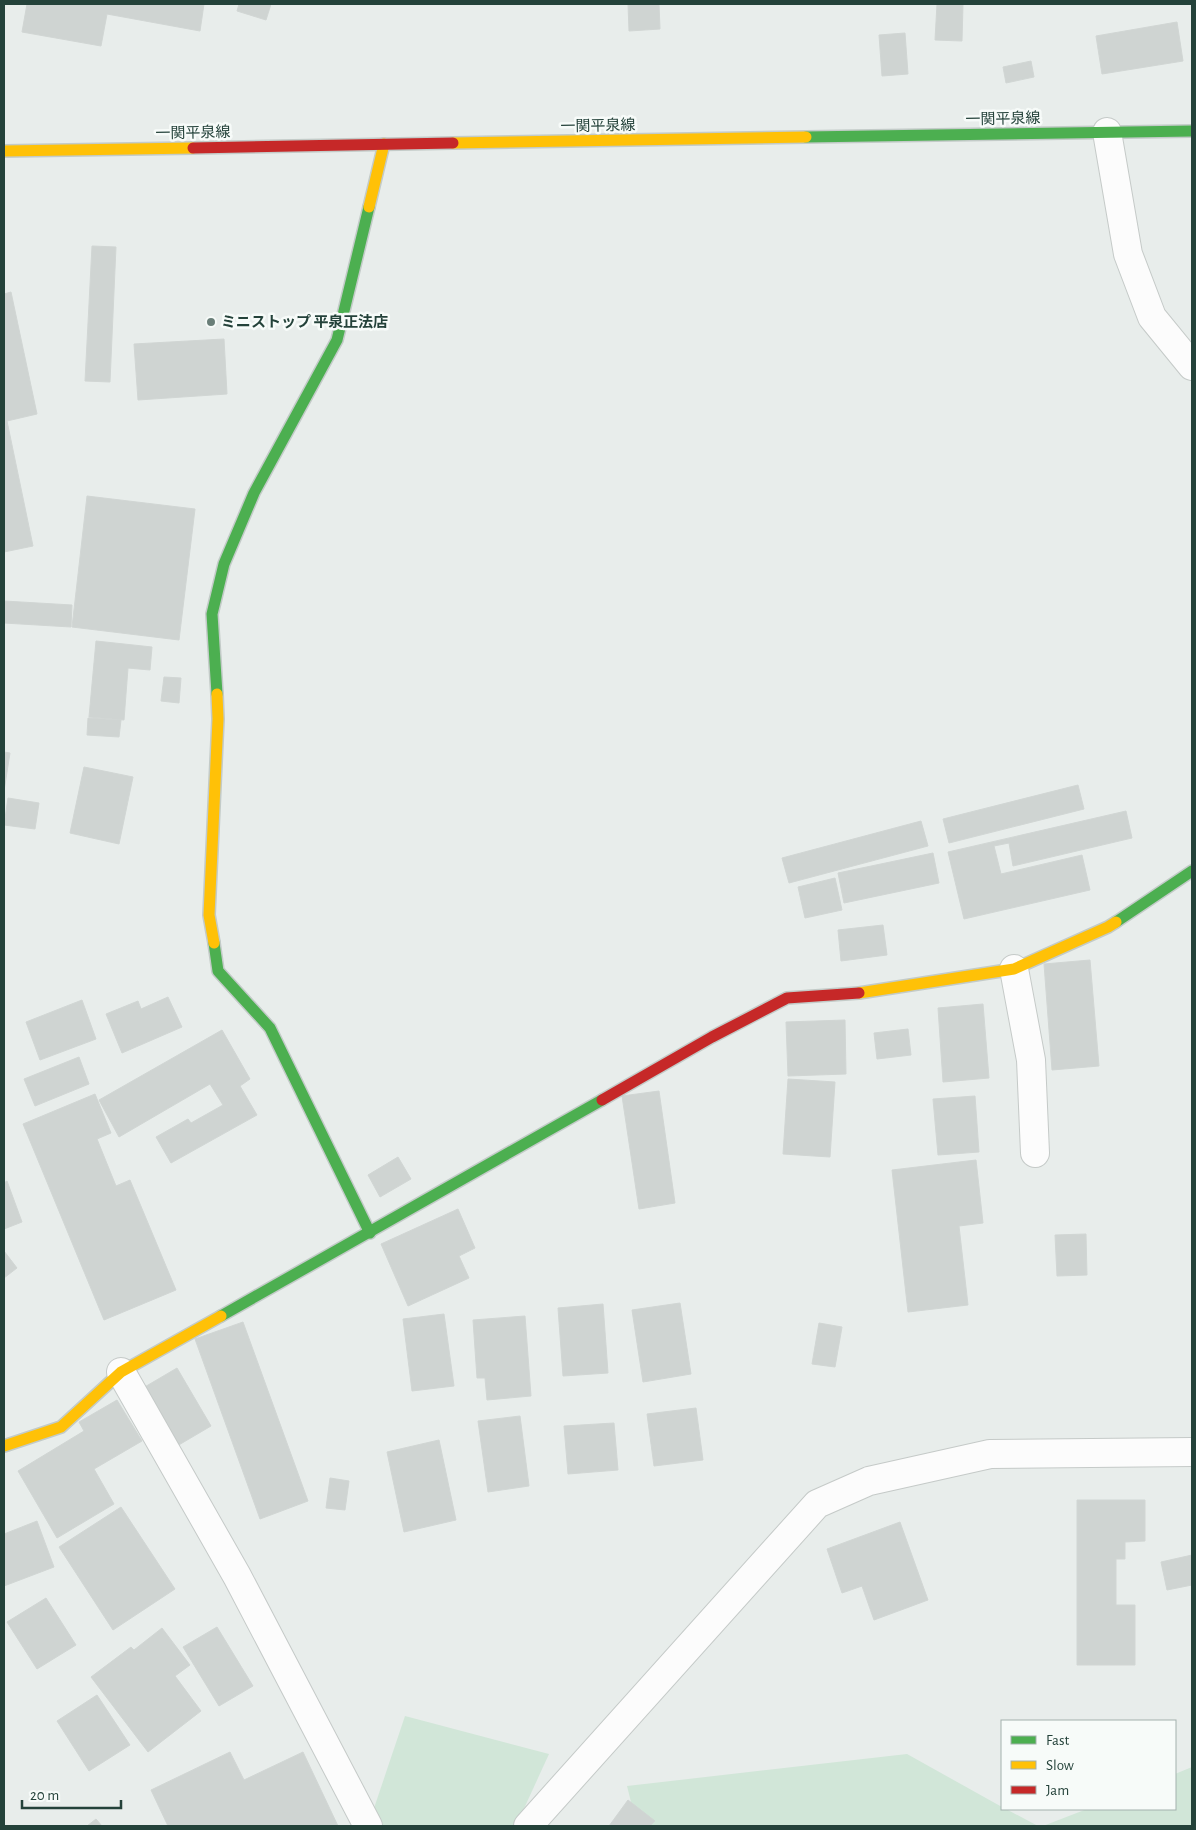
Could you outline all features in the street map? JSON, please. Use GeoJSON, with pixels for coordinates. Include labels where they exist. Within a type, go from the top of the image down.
{"type":"FeatureCollection","features":[{"type":"Feature","properties":{"kind":"street","name":"一関平泉線"},"geometry":{"type":"LineString","coordinates":[[4,151],[1192,131]]}},
{"type":"Feature","properties":{"kind":"street"},"geometry":{"type":"LineString","coordinates":[[1107,132],[1128,254],[1152,317],[1192,366]]}},
{"type":"Feature","properties":{"kind":"street"},"geometry":{"type":"LineString","coordinates":[[370,1233],[270,1028],[218,971],[209,915],[218,719],[212,614],[224,564],[254,492],[337,340],[384,144]]}},
{"type":"Feature","properties":{"kind":"street"},"geometry":{"type":"LineString","coordinates":[[4,1446],[62,1427],[121,1372],[370,1233],[712,1037],[787,998],[871,992],[1014,969],[1108,927],[1192,871]]}},
{"type":"Feature","properties":{"kind":"street"},"geometry":{"type":"LineString","coordinates":[[1014,969],[1031,1060],[1035,1153]]}},
{"type":"Feature","properties":{"kind":"street"},"geometry":{"type":"LineString","coordinates":[[121,1372],[242,1584],[368,1826]]}},
{"type":"Feature","properties":{"kind":"street"},"geometry":{"type":"LineString","coordinates":[[528,1826],[817,1504],[869,1480],[990,1454],[1192,1452]]}},
{"type":"Feature","properties":{"kind":"green space"},"geometry":{"type":"Polygon","coordinates":[[[405,1716],[549,1754],[516,1826],[368,1826],[405,1716]]]}},
{"type":"Feature","properties":{"kind":"green space"},"geometry":{"type":"Polygon","coordinates":[[[907,1754],[1001,1806],[1001,1810],[1008,1810],[1038,1826],[637,1826],[627,1786],[907,1754]]]}},
{"type":"Feature","properties":{"kind":"green space"},"geometry":{"type":"Polygon","coordinates":[[[1192,1767],[1192,1826],[1043,1826],[1084,1810],[1176,1810],[1176,1774],[1192,1767]]]}},
{"type":"Feature","properties":{"kind":"building"},"geometry":{"type":"Polygon","coordinates":[[[27,4],[204,4],[200,31],[107,14],[101,46],[22,32],[27,4]]]}},
{"type":"Feature","properties":{"kind":"building"},"geometry":{"type":"Polygon","coordinates":[[[239,4],[271,4],[266,20],[237,11],[239,4]]]}},
{"type":"Feature","properties":{"kind":"building"},"geometry":{"type":"Polygon","coordinates":[[[628,4],[659,4],[660,29],[629,31],[628,4]]]}},
{"type":"Feature","properties":{"kind":"building"},"geometry":{"type":"Polygon","coordinates":[[[937,4],[963,4],[962,41],[935,40],[937,4]]]}},
{"type":"Feature","properties":{"kind":"building"},"geometry":{"type":"Polygon","coordinates":[[[1177,22],[1183,61],[1102,74],[1096,36],[1177,22]]]}},
{"type":"Feature","properties":{"kind":"building"},"geometry":{"type":"Polygon","coordinates":[[[905,33],[908,74],[882,76],[879,35],[905,33]]]}},
{"type":"Feature","properties":{"kind":"building"},"geometry":{"type":"Polygon","coordinates":[[[1031,61],[1034,77],[1006,83],[1003,67],[1031,61]]]}},
{"type":"Feature","properties":{"kind":"building"},"geometry":{"type":"Polygon","coordinates":[[[92,246],[116,247],[110,382],[85,381],[92,246]]]}},
{"type":"Feature","properties":{"kind":"building"},"geometry":{"type":"Polygon","coordinates":[[[11,292],[37,414],[7,421],[33,546],[4,552],[4,294],[11,292]]]}},
{"type":"Feature","properties":{"kind":"building"},"geometry":{"type":"Polygon","coordinates":[[[224,339],[227,394],[138,400],[134,344],[224,339]]]}},
{"type":"Feature","properties":{"kind":"building"},"geometry":{"type":"Polygon","coordinates":[[[87,496],[195,509],[179,640],[72,627],[87,496]]]}},
{"type":"Feature","properties":{"kind":"building"},"geometry":{"type":"Polygon","coordinates":[[[4,601],[72,605],[71,627],[4,623],[4,601]]]}},
{"type":"Feature","properties":{"kind":"building"},"geometry":{"type":"Polygon","coordinates":[[[96,641],[152,647],[150,670],[128,668],[124,720],[89,717],[96,641]]]}},
{"type":"Feature","properties":{"kind":"building"},"geometry":{"type":"Polygon","coordinates":[[[164,677],[181,678],[179,703],[161,701],[164,677]]]}},
{"type":"Feature","properties":{"kind":"building"},"geometry":{"type":"Polygon","coordinates":[[[88,718],[121,720],[119,737],[87,735],[88,718]]]}},
{"type":"Feature","properties":{"kind":"building"},"geometry":{"type":"Polygon","coordinates":[[[4,752],[10,753],[4,791],[4,752]]]}},
{"type":"Feature","properties":{"kind":"building"},"geometry":{"type":"Polygon","coordinates":[[[84,767],[133,777],[119,844],[70,833],[84,767]]]}},
{"type":"Feature","properties":{"kind":"building"},"geometry":{"type":"Polygon","coordinates":[[[1078,785],[1084,809],[949,843],[943,819],[1078,785]]]}},
{"type":"Feature","properties":{"kind":"building"},"geometry":{"type":"Polygon","coordinates":[[[8,798],[39,803],[35,829],[4,825],[8,798]]]}},
{"type":"Feature","properties":{"kind":"building"},"geometry":{"type":"Polygon","coordinates":[[[1126,811],[1132,838],[1013,866],[1009,843],[994,846],[1001,874],[1082,855],[1090,890],[964,919],[948,852],[1126,811]]]}},
{"type":"Feature","properties":{"kind":"building"},"geometry":{"type":"Polygon","coordinates":[[[921,821],[928,846],[789,883],[782,858],[921,821]]]}},
{"type":"Feature","properties":{"kind":"building"},"geometry":{"type":"Polygon","coordinates":[[[933,853],[939,883],[844,903],[838,873],[933,853]]]}},
{"type":"Feature","properties":{"kind":"building"},"geometry":{"type":"Polygon","coordinates":[[[835,878],[842,910],[805,918],[798,887],[835,878]]]}},
{"type":"Feature","properties":{"kind":"building"},"geometry":{"type":"Polygon","coordinates":[[[883,925],[887,955],[841,961],[838,930],[883,925]]]}},
{"type":"Feature","properties":{"kind":"building"},"geometry":{"type":"Polygon","coordinates":[[[1090,960],[1099,1066],[1052,1070],[1044,964],[1090,960]]]}},
{"type":"Feature","properties":{"kind":"building"},"geometry":{"type":"Polygon","coordinates":[[[168,997],[182,1027],[122,1053],[106,1014],[138,1001],[141,1009],[168,997]]]}},
{"type":"Feature","properties":{"kind":"building"},"geometry":{"type":"Polygon","coordinates":[[[82,1000],[96,1039],[40,1060],[26,1022],[82,1000]]]}},
{"type":"Feature","properties":{"kind":"building"},"geometry":{"type":"Polygon","coordinates":[[[983,1004],[989,1078],[943,1082],[938,1008],[983,1004]]]}},
{"type":"Feature","properties":{"kind":"building"},"geometry":{"type":"Polygon","coordinates":[[[845,1020],[846,1074],[788,1076],[786,1022],[845,1020]]]}},
{"type":"Feature","properties":{"kind":"building"},"geometry":{"type":"Polygon","coordinates":[[[908,1029],[911,1055],[877,1059],[874,1033],[908,1029]]]}},
{"type":"Feature","properties":{"kind":"building"},"geometry":{"type":"Polygon","coordinates":[[[222,1030],[250,1079],[240,1086],[257,1115],[171,1163],[156,1137],[188,1119],[191,1123],[223,1105],[210,1084],[119,1137],[99,1100],[222,1030]]]}},
{"type":"Feature","properties":{"kind":"building"},"geometry":{"type":"Polygon","coordinates":[[[79,1057],[89,1084],[35,1106],[24,1079],[79,1057]]]}},
{"type":"Feature","properties":{"kind":"building"},"geometry":{"type":"Polygon","coordinates":[[[788,1079],[835,1082],[830,1157],[783,1154],[788,1079]]]}},
{"type":"Feature","properties":{"kind":"building"},"geometry":{"type":"Polygon","coordinates":[[[659,1091],[675,1203],[639,1209],[622,1096],[659,1091]]]}},
{"type":"Feature","properties":{"kind":"building"},"geometry":{"type":"Polygon","coordinates":[[[95,1094],[111,1133],[97,1139],[116,1186],[130,1180],[176,1290],[104,1320],[23,1124],[95,1094]]]}},
{"type":"Feature","properties":{"kind":"building"},"geometry":{"type":"Polygon","coordinates":[[[975,1096],[979,1152],[938,1155],[933,1099],[975,1096]]]}},
{"type":"Feature","properties":{"kind":"building"},"geometry":{"type":"Polygon","coordinates":[[[398,1157],[411,1179],[380,1197],[368,1175],[398,1157]]]}},
{"type":"Feature","properties":{"kind":"building"},"geometry":{"type":"Polygon","coordinates":[[[976,1160],[983,1223],[959,1226],[968,1305],[908,1312],[892,1170],[976,1160]]]}},
{"type":"Feature","properties":{"kind":"building"},"geometry":{"type":"Polygon","coordinates":[[[7,1181],[22,1222],[4,1229],[4,1183],[7,1181]]]}},
{"type":"Feature","properties":{"kind":"building"},"geometry":{"type":"Polygon","coordinates":[[[458,1209],[475,1248],[459,1256],[469,1278],[408,1306],[381,1244],[458,1209]]]}},
{"type":"Feature","properties":{"kind":"building"},"geometry":{"type":"Polygon","coordinates":[[[1086,1234],[1087,1275],[1057,1276],[1055,1235],[1086,1234]]]}},
{"type":"Feature","properties":{"kind":"building"},"geometry":{"type":"Polygon","coordinates":[[[4,1251],[17,1268],[4,1278],[4,1251]]]}},
{"type":"Feature","properties":{"kind":"building"},"geometry":{"type":"Polygon","coordinates":[[[680,1303],[691,1374],[643,1382],[632,1310],[680,1303]]]}},
{"type":"Feature","properties":{"kind":"building"},"geometry":{"type":"Polygon","coordinates":[[[603,1304],[608,1373],[563,1376],[558,1308],[603,1304]]]}},
{"type":"Feature","properties":{"kind":"building"},"geometry":{"type":"Polygon","coordinates":[[[444,1314],[454,1386],[412,1391],[403,1319],[444,1314]]]}},
{"type":"Feature","properties":{"kind":"building"},"geometry":{"type":"Polygon","coordinates":[[[525,1316],[531,1396],[487,1400],[485,1378],[477,1378],[473,1320],[525,1316]]]}},
{"type":"Feature","properties":{"kind":"building"},"geometry":{"type":"Polygon","coordinates":[[[243,1322],[308,1501],[260,1519],[195,1339],[243,1322]]]}},
{"type":"Feature","properties":{"kind":"building"},"geometry":{"type":"Polygon","coordinates":[[[819,1323],[842,1327],[835,1367],[812,1364],[819,1323]]]}},
{"type":"Feature","properties":{"kind":"building"},"geometry":{"type":"Polygon","coordinates":[[[177,1368],[211,1426],[177,1446],[143,1388],[177,1368]]]}},
{"type":"Feature","properties":{"kind":"building"},"geometry":{"type":"Polygon","coordinates":[[[117,1400],[142,1441],[94,1469],[114,1504],[57,1538],[18,1471],[84,1431],[79,1422],[117,1400]]]}},
{"type":"Feature","properties":{"kind":"building"},"geometry":{"type":"Polygon","coordinates":[[[696,1408],[703,1460],[654,1466],[647,1414],[696,1408]]]}},
{"type":"Feature","properties":{"kind":"building"},"geometry":{"type":"Polygon","coordinates":[[[520,1416],[529,1486],[488,1492],[478,1421],[520,1416]]]}},
{"type":"Feature","properties":{"kind":"building"},"geometry":{"type":"Polygon","coordinates":[[[614,1423],[618,1470],[568,1474],[564,1426],[614,1423]]]}},
{"type":"Feature","properties":{"kind":"building"},"geometry":{"type":"Polygon","coordinates":[[[439,1440],[456,1520],[404,1532],[387,1452],[439,1440]]]}},
{"type":"Feature","properties":{"kind":"building"},"geometry":{"type":"Polygon","coordinates":[[[330,1478],[349,1481],[345,1510],[326,1508],[330,1478]]]}},
{"type":"Feature","properties":{"kind":"building"},"geometry":{"type":"Polygon","coordinates":[[[1077,1500],[1145,1500],[1145,1541],[1125,1542],[1125,1559],[1116,1559],[1116,1605],[1135,1605],[1135,1665],[1077,1665],[1077,1500]]]}},
{"type":"Feature","properties":{"kind":"building"},"geometry":{"type":"Polygon","coordinates":[[[121,1507],[175,1589],[113,1630],[59,1547],[121,1507]]]}},
{"type":"Feature","properties":{"kind":"building"},"geometry":{"type":"Polygon","coordinates":[[[37,1521],[54,1567],[4,1586],[4,1534],[37,1521]]]}},
{"type":"Feature","properties":{"kind":"building"},"geometry":{"type":"Polygon","coordinates":[[[900,1522],[928,1600],[874,1620],[862,1586],[842,1593],[827,1549],[900,1522]]]}},
{"type":"Feature","properties":{"kind":"building"},"geometry":{"type":"Polygon","coordinates":[[[1192,1555],[1192,1585],[1167,1590],[1161,1562],[1192,1555]]]}},
{"type":"Feature","properties":{"kind":"building"},"geometry":{"type":"Polygon","coordinates":[[[46,1598],[76,1645],[37,1669],[7,1622],[46,1598]]]}},
{"type":"Feature","properties":{"kind":"building"},"geometry":{"type":"Polygon","coordinates":[[[217,1627],[253,1686],[219,1706],[183,1647],[217,1627]]]}},
{"type":"Feature","properties":{"kind":"building"},"geometry":{"type":"Polygon","coordinates":[[[162,1628],[190,1665],[175,1676],[201,1711],[148,1752],[91,1677],[131,1647],[134,1650],[162,1628]]]}},
{"type":"Feature","properties":{"kind":"building"},"geometry":{"type":"Polygon","coordinates":[[[97,1695],[130,1745],[89,1771],[57,1721],[97,1695]]]}},
{"type":"Feature","properties":{"kind":"building"},"geometry":{"type":"Polygon","coordinates":[[[230,1752],[244,1780],[303,1752],[338,1826],[168,1826],[151,1790],[230,1752]]]}},
{"type":"Feature","properties":{"kind":"building"},"geometry":{"type":"Polygon","coordinates":[[[628,1800],[655,1821],[650,1826],[609,1826],[628,1800]]]}},
{"type":"Feature","properties":{"kind":"building"},"geometry":{"type":"Polygon","coordinates":[[[96,1819],[102,1826],[87,1826],[96,1819]]]}},
{"type":"Feature","properties":{"kind":"traffic: fast"},"geometry":{"type":"LineString","coordinates":[[806,137],[1192,131]]}},
{"type":"Feature","properties":{"kind":"traffic: fast"},"geometry":{"type":"LineString","coordinates":[[217,694],[212,614],[224,564],[254,493],[337,340],[369,207]]}},
{"type":"Feature","properties":{"kind":"traffic: fast"},"geometry":{"type":"LineString","coordinates":[[1116,922],[1192,871]]}},
{"type":"Feature","properties":{"kind":"traffic: fast"},"geometry":{"type":"LineString","coordinates":[[214,943],[218,971],[270,1028],[370,1233]]}},
{"type":"Feature","properties":{"kind":"traffic: fast"},"geometry":{"type":"LineString","coordinates":[[221,1316],[602,1100]]}},
{"type":"Feature","properties":{"kind":"traffic: slow"},"geometry":{"type":"LineString","coordinates":[[453,143],[806,137]]}},
{"type":"Feature","properties":{"kind":"traffic: slow"},"geometry":{"type":"LineString","coordinates":[[369,207],[384,144]]}},
{"type":"Feature","properties":{"kind":"traffic: slow"},"geometry":{"type":"LineString","coordinates":[[4,151],[193,148]]}},
{"type":"Feature","properties":{"kind":"traffic: slow"},"geometry":{"type":"LineString","coordinates":[[214,943],[209,915],[218,719],[217,694]]}},
{"type":"Feature","properties":{"kind":"traffic: slow"},"geometry":{"type":"LineString","coordinates":[[859,993],[1014,969],[1116,922]]}},
{"type":"Feature","properties":{"kind":"traffic: slow"},"geometry":{"type":"LineString","coordinates":[[4,1446],[61,1427],[121,1372],[221,1316]]}},
{"type":"Feature","properties":{"kind":"traffic: jam"},"geometry":{"type":"LineString","coordinates":[[193,148],[453,143]]}},
{"type":"Feature","properties":{"kind":"traffic: jam"},"geometry":{"type":"LineString","coordinates":[[602,1100],[712,1037],[787,998],[859,993]]}},
{"type":"Feature","properties":{"kind":"place","name":"ミニストップ 平泉正法店"},"geometry":{"type":"Point","coordinates":[211,322]}}]}
